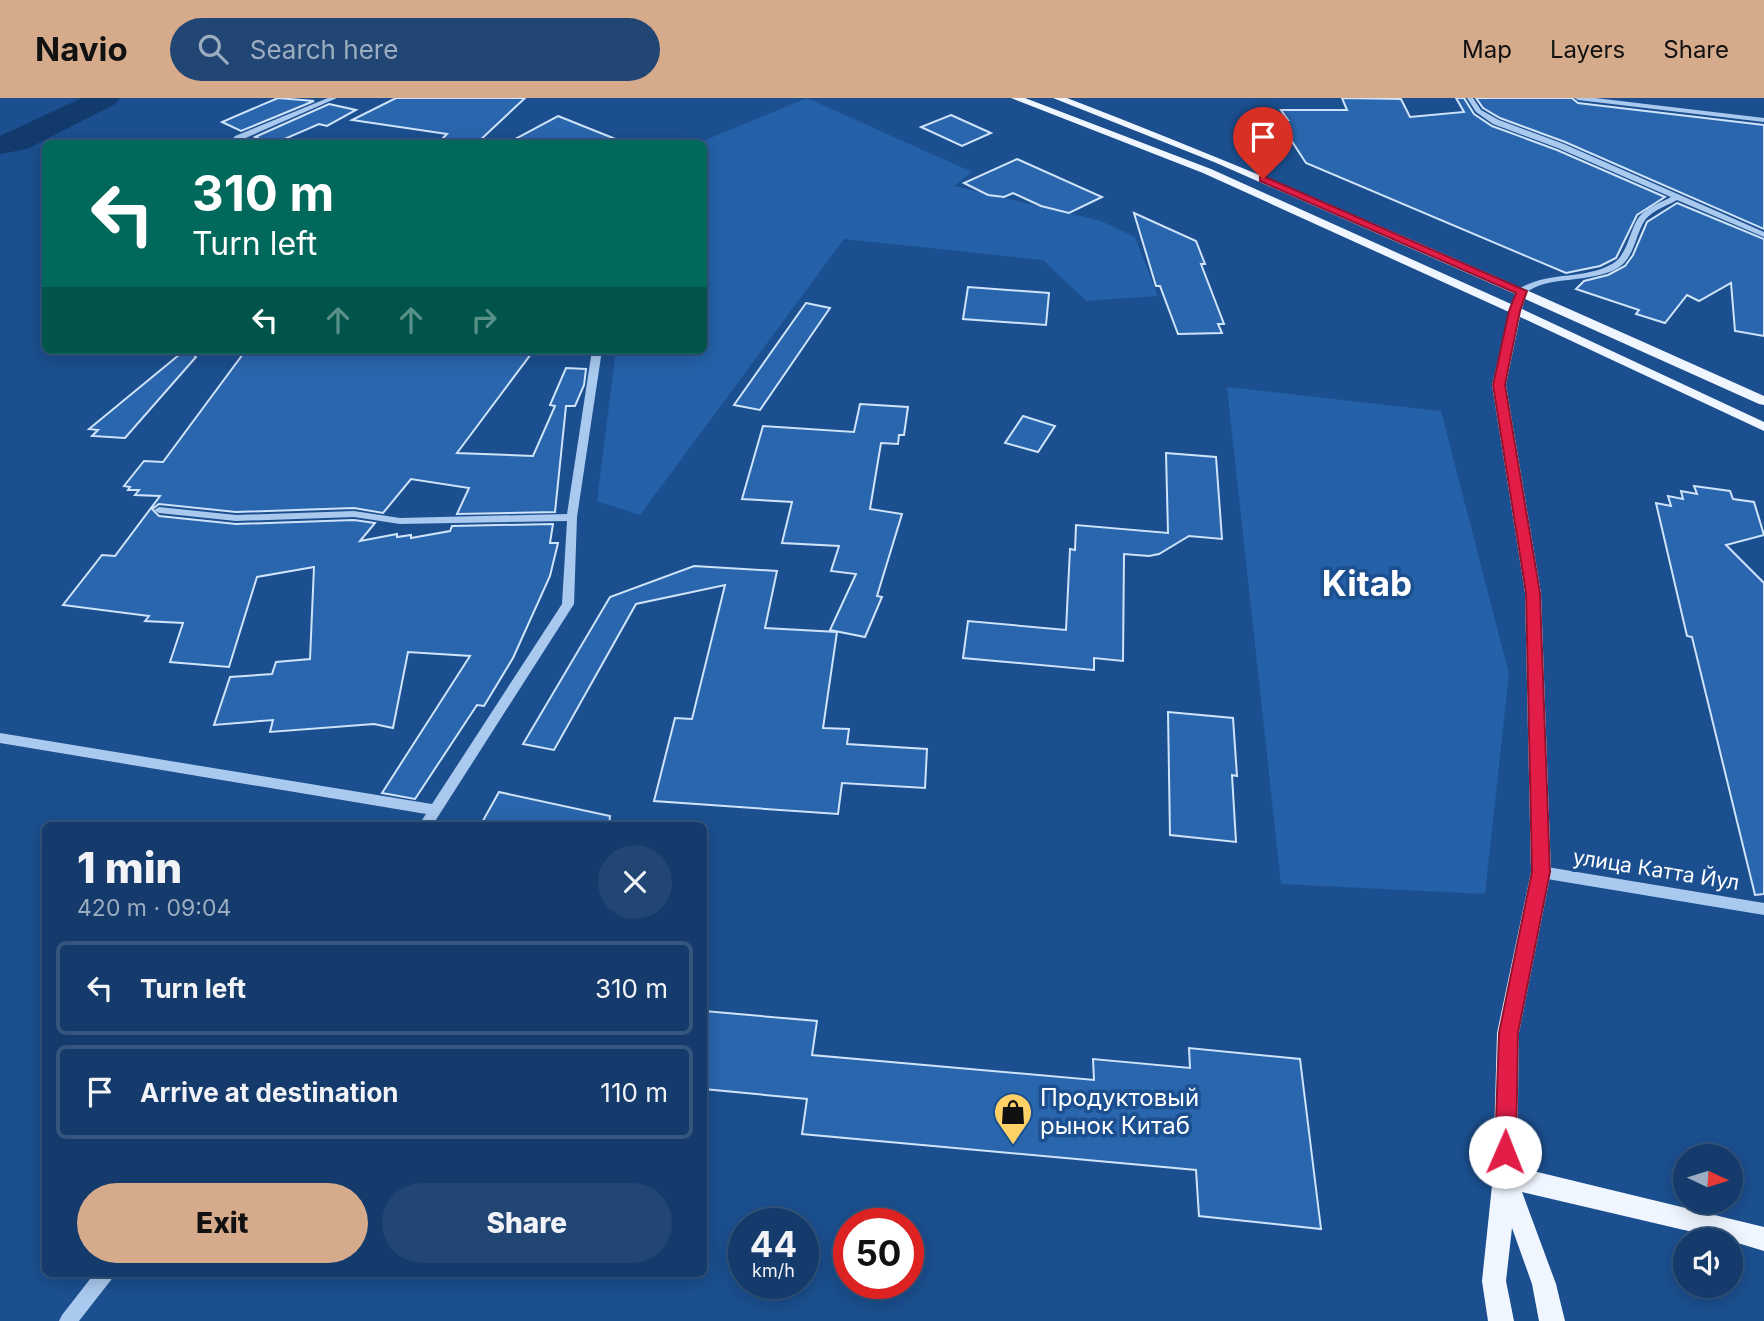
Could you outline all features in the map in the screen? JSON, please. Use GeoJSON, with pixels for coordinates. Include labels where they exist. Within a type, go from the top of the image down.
{"type":"FeatureCollection","features":[{"type":"Feature","properties":{"kind":"main road"},"geometry":{"type":"LineString","coordinates":[[1016,98],[1207,171],[1382,248],[1764,428]]}},
{"type":"Feature","properties":{"kind":"main road"},"geometry":{"type":"LineString","coordinates":[[1058,98],[1218,160],[1522,291],[1764,401]]}},
{"type":"Feature","properties":{"kind":"main road"},"geometry":{"type":"LineString","coordinates":[[1501,1321],[1494,1281],[1504,1176],[1508,1033],[1541,872],[1533,593],[1499,385],[1522,291]]}},
{"type":"Feature","properties":{"kind":"main road"},"geometry":{"type":"LineString","coordinates":[[1504,1176],[1764,1238]]}},
{"type":"Feature","properties":{"kind":"main road"},"geometry":{"type":"LineString","coordinates":[[1504,1176],[1544,1284],[1552,1321]]}},
{"type":"Feature","properties":{"kind":"street"},"geometry":{"type":"LineString","coordinates":[[236,140],[334,98]]}},
{"type":"Feature","properties":{"kind":"street"},"geometry":{"type":"LineString","coordinates":[[1470,98],[1478,111],[1496,122],[1561,146],[1764,235]]}},
{"type":"Feature","properties":{"kind":"street"},"geometry":{"type":"LineString","coordinates":[[1578,98],[1764,120]]}},
{"type":"Feature","properties":{"kind":"street"},"geometry":{"type":"LineString","coordinates":[[1522,291],[1535,283],[1599,272],[1619,263],[1645,215],[1675,198]]}},
{"type":"Feature","properties":{"kind":"street"},"geometry":{"type":"LineString","coordinates":[[428,822],[568,604],[572,517],[596,354]]}},
{"type":"Feature","properties":{"kind":"street"},"geometry":{"type":"LineString","coordinates":[[159,510],[236,518],[354,514],[400,521],[572,517]]}},
{"type":"Feature","properties":{"kind":"street"},"geometry":{"type":"LineString","coordinates":[[0,738],[435,810]]}},
{"type":"Feature","properties":{"kind":"street","name":"улица Катта Йул"},"geometry":{"type":"LineString","coordinates":[[1541,872],[1764,909]]}},
{"type":"Feature","properties":{"kind":"street"},"geometry":{"type":"LineString","coordinates":[[68,1321],[103,1277]]}},
{"type":"Feature","properties":{"kind":"shaded area"},"geometry":{"type":"Polygon","coordinates":[[[807,98],[972,172],[954,186],[1101,221],[1135,237],[1158,296],[1086,301],[1043,260],[844,239],[640,515],[597,501],[615,354],[707,354],[705,140],[807,98]]]}},
{"type":"Feature","properties":{"kind":"shaded area"},"geometry":{"type":"Polygon","coordinates":[[[1227,387],[1441,411],[1509,674],[1485,894],[1281,884],[1227,387]]]}},
{"type":"Feature","properties":{"kind":"building"},"geometry":{"type":"Polygon","coordinates":[[[278,98],[314,101],[241,131],[222,122],[278,98]]]}},
{"type":"Feature","properties":{"kind":"building"},"geometry":{"type":"Polygon","coordinates":[[[396,98],[525,98],[480,140],[441,140],[447,134],[352,120],[396,98]]]}},
{"type":"Feature","properties":{"kind":"building"},"geometry":{"type":"Polygon","coordinates":[[[1342,98],[1401,99],[1410,117],[1464,112],[1456,98],[1464,98],[1474,114],[1492,126],[1557,150],[1665,197],[1637,215],[1616,258],[1600,266],[1566,273],[1306,163],[1278,120],[1288,120],[1281,110],[1347,110],[1342,98]]]}},
{"type":"Feature","properties":{"kind":"building"},"geometry":{"type":"Polygon","coordinates":[[[1476,98],[1572,98],[1578,103],[1764,125],[1764,229],[1565,142],[1500,118],[1483,108],[1476,98]]]}},
{"type":"Feature","properties":{"kind":"building"},"geometry":{"type":"Polygon","coordinates":[[[329,104],[356,110],[327,126],[319,124],[282,140],[262,140],[255,137],[329,104]]]}},
{"type":"Feature","properties":{"kind":"building"},"geometry":{"type":"Polygon","coordinates":[[[951,115],[991,133],[962,146],[921,127],[951,115]]]}},
{"type":"Feature","properties":{"kind":"building"},"geometry":{"type":"Polygon","coordinates":[[[558,116],[618,140],[513,140],[558,116]]]}},
{"type":"Feature","properties":{"kind":"building"},"geometry":{"type":"Polygon","coordinates":[[[1017,159],[1102,197],[1069,213],[1041,206],[1013,193],[1004,197],[988,195],[964,183],[1017,159]]]}},
{"type":"Feature","properties":{"kind":"building"},"geometry":{"type":"Polygon","coordinates":[[[1677,203],[1764,239],[1764,336],[1735,331],[1731,283],[1699,301],[1687,295],[1665,323],[1636,314],[1639,310],[1576,289],[1584,281],[1608,275],[1625,266],[1633,255],[1647,222],[1677,203]]]}},
{"type":"Feature","properties":{"kind":"building"},"geometry":{"type":"Polygon","coordinates":[[[1134,213],[1196,241],[1205,264],[1201,264],[1224,324],[1218,324],[1222,333],[1178,334],[1160,286],[1156,286],[1134,213]]]}},
{"type":"Feature","properties":{"kind":"building"},"geometry":{"type":"Polygon","coordinates":[[[968,287],[1049,293],[1046,325],[963,319],[968,287]]]}},
{"type":"Feature","properties":{"kind":"building"},"geometry":{"type":"Polygon","coordinates":[[[806,303],[830,308],[760,410],[734,405],[806,303]]]}},
{"type":"Feature","properties":{"kind":"building"},"geometry":{"type":"Polygon","coordinates":[[[180,354],[193,354],[196,357],[125,438],[92,436],[98,430],[89,429],[180,354]]]}},
{"type":"Feature","properties":{"kind":"building"},"geometry":{"type":"Polygon","coordinates":[[[243,354],[531,354],[457,453],[533,456],[555,406],[550,405],[566,368],[586,369],[584,385],[575,406],[566,406],[555,512],[457,514],[469,488],[411,479],[383,513],[354,508],[236,512],[159,504],[152,509],[159,516],[236,524],[354,520],[375,523],[360,541],[397,534],[397,537],[411,535],[411,538],[450,531],[452,526],[553,524],[550,543],[558,543],[550,576],[513,658],[484,706],[477,705],[415,799],[382,793],[470,656],[408,652],[393,728],[374,724],[270,732],[273,720],[214,725],[230,677],[272,674],[276,662],[310,659],[314,567],[257,577],[229,667],[170,662],[183,623],[145,621],[149,616],[63,605],[102,555],[115,556],[160,496],[135,495],[139,490],[128,490],[130,487],[124,486],[144,461],[163,462],[243,354]]]}},
{"type":"Feature","properties":{"kind":"building"},"geometry":{"type":"Polygon","coordinates":[[[860,404],[908,407],[904,435],[899,435],[898,444],[881,443],[870,509],[902,514],[877,596],[882,597],[865,637],[830,630],[856,574],[831,571],[839,546],[782,543],[792,502],[742,499],[763,426],[854,432],[860,404]]]}},
{"type":"Feature","properties":{"kind":"building"},"geometry":{"type":"Polygon","coordinates":[[[1023,416],[1055,426],[1038,452],[1005,443],[1023,416]]]}},
{"type":"Feature","properties":{"kind":"building"},"geometry":{"type":"Polygon","coordinates":[[[1166,453],[1216,457],[1222,539],[1189,536],[1159,554],[1124,554],[1123,661],[1094,658],[1094,670],[963,658],[968,621],[1066,630],[1070,549],[1075,550],[1076,525],[1168,533],[1166,453]]]}},
{"type":"Feature","properties":{"kind":"building"},"geometry":{"type":"Polygon","coordinates":[[[1694,486],[1730,491],[1733,499],[1754,502],[1764,535],[1726,545],[1764,583],[1764,894],[1755,895],[1692,637],[1687,636],[1656,503],[1671,506],[1668,496],[1683,499],[1681,491],[1697,494],[1694,486]]]}},
{"type":"Feature","properties":{"kind":"building"},"geometry":{"type":"Polygon","coordinates":[[[694,566],[777,571],[765,628],[837,632],[823,728],[849,729],[847,744],[927,749],[925,788],[842,783],[838,814],[654,801],[675,718],[692,719],[725,585],[636,604],[554,750],[523,744],[610,597],[694,566]]]}},
{"type":"Feature","properties":{"kind":"building"},"geometry":{"type":"Polygon","coordinates":[[[1168,712],[1233,718],[1237,776],[1232,775],[1236,842],[1170,835],[1168,712]]]}},
{"type":"Feature","properties":{"kind":"building"},"geometry":{"type":"Polygon","coordinates":[[[499,792],[610,816],[609,822],[482,822],[499,792]]]}},
{"type":"Feature","properties":{"kind":"building"},"geometry":{"type":"Polygon","coordinates":[[[707,1011],[817,1021],[812,1055],[1094,1080],[1093,1059],[1190,1068],[1189,1048],[1300,1059],[1321,1229],[1199,1216],[1196,1170],[802,1134],[807,1099],[707,1089],[707,1011]]]}},
{"type":"Feature","properties":{"kind":"waterway"},"geometry":{"type":"LineString","coordinates":[[0,145],[16,142],[105,98]]}},
{"type":"Feature","properties":{"kind":"place","name":"Продуктовый рынок Китаб"},"geometry":{"type":"Point","coordinates":[1013,1146]}},
{"type":"Feature","properties":{"kind":"district","name":"Kitab"},"geometry":{"type":"Point","coordinates":[1367,584]}},
{"type":"Feature","properties":{"kind":"route"},"geometry":{"type":"LineString","coordinates":[[1263,179],[1522,291],[1499,385],[1533,593],[1541,872],[1508,1033],[1505,1152]]}}]}
